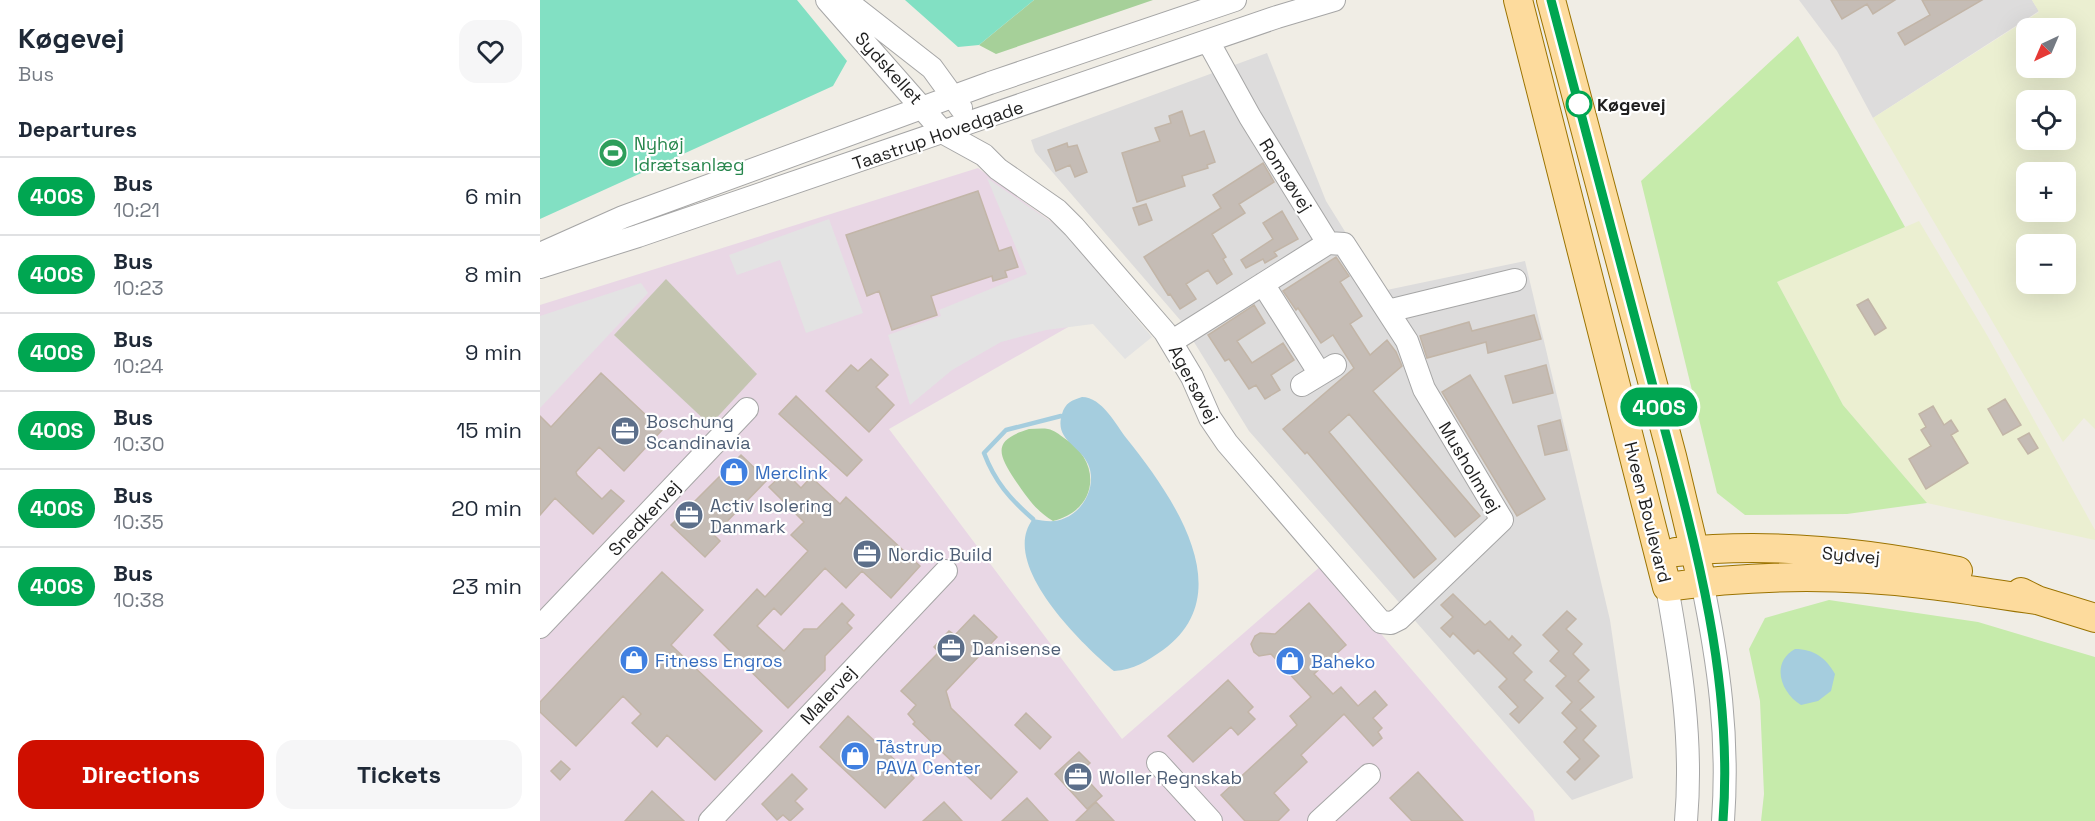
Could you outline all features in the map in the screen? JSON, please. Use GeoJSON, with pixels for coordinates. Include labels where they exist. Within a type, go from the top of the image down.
{"type":"FeatureCollection","features":[{"type":"Feature","properties":{"kind":"main road","name":"Hveen Boulevard"},"geometry":{"type":"LineString","coordinates":[[1518,0],[1667,586]]}},
{"type":"Feature","properties":{"kind":"main road","name":"Hveen Boulevard"},"geometry":{"type":"LineString","coordinates":[[1551,0],[1696,550],[1702,582]]}},
{"type":"Feature","properties":{"kind":"main road","name":"Sydvej"},"geometry":{"type":"LineString","coordinates":[[1659,554],[1757,548],[1898,559],[1992,578],[2037,600],[2095,618]]}},
{"type":"Feature","properties":{"kind":"main road","name":"Sydvej"},"geometry":{"type":"LineString","coordinates":[[1667,586],[1702,582],[1860,578],[1924,584],[2037,600]]}},
{"type":"Feature","properties":{"kind":"street","name":"Sydskellet"},"geometry":{"type":"LineString","coordinates":[[827,0],[944,133],[984,155]]}},
{"type":"Feature","properties":{"kind":"street","name":"Sydskellet"},"geometry":{"type":"LineString","coordinates":[[845,0],[932,68],[954,96],[984,155]]}},
{"type":"Feature","properties":{"kind":"street","name":"Taastrup Hovedgade"},"geometry":{"type":"LineString","coordinates":[[540,254],[622,217],[954,96],[1235,0]]}},
{"type":"Feature","properties":{"kind":"street"},"geometry":{"type":"LineString","coordinates":[[1276,17],[1316,0]]}},
{"type":"Feature","properties":{"kind":"street","name":"Taastrup Hovedgade"},"geometry":{"type":"LineString","coordinates":[[540,267],[944,133],[1276,17],[1334,0]]}},
{"type":"Feature","properties":{"kind":"street","name":"Romsøvej"},"geometry":{"type":"LineString","coordinates":[[1208,41],[1250,117],[1328,243]]}},
{"type":"Feature","properties":{"kind":"street","name":"Agersøvej"},"geometry":{"type":"LineString","coordinates":[[984,155],[998,169],[1057,210],[1074,227],[1172,342],[1192,377],[1210,418],[1227,443],[1381,622],[1391,623]]}},
{"type":"Feature","properties":{"kind":"street"},"geometry":{"type":"LineString","coordinates":[[1172,342],[1328,243]]}},
{"type":"Feature","properties":{"kind":"street","name":"Musholmvej"},"geometry":{"type":"LineString","coordinates":[[1328,243],[1344,244],[1407,341],[1424,388],[1502,520],[1399,619],[1391,623]]}},
{"type":"Feature","properties":{"kind":"street"},"geometry":{"type":"LineString","coordinates":[[1388,311],[1515,280]]}},
{"type":"Feature","properties":{"kind":"street"},"geometry":{"type":"LineString","coordinates":[[1263,284],[1319,375]]}},
{"type":"Feature","properties":{"kind":"street","name":"Snedkervej"},"geometry":{"type":"LineString","coordinates":[[540,627],[747,409]]}},
{"type":"Feature","properties":{"kind":"street","name":"Malervej"},"geometry":{"type":"LineString","coordinates":[[710,821],[946,571]]}},
{"type":"Feature","properties":{"kind":"street","name":"Hveen Boulevard"},"geometry":{"type":"LineString","coordinates":[[1702,582],[1722,696],[1725,756],[1723,821]]}},
{"type":"Feature","properties":{"kind":"street","name":"Hveen Boulevard"},"geometry":{"type":"LineString","coordinates":[[1667,586],[1686,698],[1689,755],[1686,821]]}},
{"type":"Feature","properties":{"kind":"street"},"geometry":{"type":"LineString","coordinates":[[1158,763],[1211,821]]}},
{"type":"Feature","properties":{"kind":"street"},"geometry":{"type":"LineString","coordinates":[[1319,821],[1370,775]]}},
{"type":"Feature","properties":{"kind":"shaded area"},"geometry":{"type":"Polygon","coordinates":[[[1799,0],[2032,0],[2039,11],[2028,18],[2016,18],[2016,26],[1873,118],[1837,51],[1799,0]]]}},
{"type":"Feature","properties":{"kind":"shaded area"},"geometry":{"type":"Polygon","coordinates":[[[2032,0],[2095,0],[2095,429],[2084,418],[2063,442],[1873,118],[2016,27],[2016,78],[2076,78],[2076,18],[2030,18],[2039,12],[2032,0]]]}},
{"type":"Feature","properties":{"kind":"shaded area"},"geometry":{"type":"Polygon","coordinates":[[[1267,53],[1326,201],[1382,291],[1525,261],[1610,620],[1633,778],[1572,800],[1249,431],[1181,321],[1035,152],[1031,140],[1267,53]]]}},
{"type":"Feature","properties":{"kind":"shaded area"},"geometry":{"type":"Polygon","coordinates":[[[978,168],[1061,229],[1119,298],[889,429],[1122,739],[1322,565],[1533,811],[1535,821],[540,821],[540,305],[978,168]]]}},
{"type":"Feature","properties":{"kind":"shaded area"},"geometry":{"type":"Polygon","coordinates":[[[987,178],[1061,229],[1152,337],[1125,359],[1093,324],[1046,330],[1001,342],[952,370],[910,405],[888,335],[941,316],[939,310],[1027,274],[987,178]]]}},
{"type":"Feature","properties":{"kind":"shaded area"},"geometry":{"type":"Polygon","coordinates":[[[829,219],[863,313],[806,333],[780,260],[737,275],[729,255],[829,219]]]}},
{"type":"Feature","properties":{"kind":"shaded area"},"geometry":{"type":"Polygon","coordinates":[[[1919,221],[1987,335],[2095,530],[2095,540],[1927,503],[1843,405],[1777,282],[1919,221]]]}},
{"type":"Feature","properties":{"kind":"shaded area"},"geometry":{"type":"Polygon","coordinates":[[[666,279],[757,374],[710,425],[614,335],[666,279]]]}},
{"type":"Feature","properties":{"kind":"shaded area"},"geometry":{"type":"Polygon","coordinates":[[[641,283],[648,293],[540,408],[540,316],[641,283]]]}},
{"type":"Feature","properties":{"kind":"green space","name":"Nyhøj Idrætsanlæg"},"geometry":{"type":"Polygon","coordinates":[[[540,0],[797,0],[847,61],[833,86],[540,219],[540,0]]]}},
{"type":"Feature","properties":{"kind":"green space"},"geometry":{"type":"Polygon","coordinates":[[[905,0],[1034,0],[979,45],[958,47],[905,0]]]}},
{"type":"Feature","properties":{"kind":"green space"},"geometry":{"type":"Polygon","coordinates":[[[1034,0],[1153,0],[996,54],[979,45],[1034,0]]]}},
{"type":"Feature","properties":{"kind":"green space"},"geometry":{"type":"Polygon","coordinates":[[[1798,36],[1905,227],[1777,282],[1843,405],[1927,503],[1847,514],[1745,515],[1717,493],[1641,181],[1798,36]]]}},
{"type":"Feature","properties":{"kind":"green space"},"geometry":{"type":"Polygon","coordinates":[[[1029,429],[1048,429],[1059,434],[1077,448],[1090,472],[1087,496],[1079,507],[1068,515],[1053,521],[1036,508],[1028,498],[1009,471],[1002,455],[1004,443],[1009,438],[1029,429]]]}},
{"type":"Feature","properties":{"kind":"green space"},"geometry":{"type":"Polygon","coordinates":[[[1829,600],[1978,622],[2095,657],[2095,821],[1761,821],[1764,794],[1760,701],[1749,649],[1765,618],[1829,600]]]}},
{"type":"Feature","properties":{"kind":"water"},"geometry":{"type":"Polygon","coordinates":[[[1082,397],[1096,402],[1108,413],[1162,487],[1179,515],[1191,544],[1198,573],[1197,601],[1186,627],[1157,654],[1128,669],[1114,671],[1083,643],[1049,602],[1035,580],[1027,558],[1025,537],[1033,519],[1053,521],[1065,518],[1083,503],[1090,488],[1088,464],[1064,436],[1060,423],[1063,410],[1067,405],[1082,397]]]}},
{"type":"Feature","properties":{"kind":"water"},"geometry":{"type":"Polygon","coordinates":[[[1795,649],[1819,656],[1828,663],[1835,674],[1831,691],[1818,701],[1801,705],[1794,700],[1784,686],[1781,678],[1783,662],[1787,655],[1795,649]]]}},
{"type":"Feature","properties":{"kind":"building"},"geometry":{"type":"Polygon","coordinates":[[[1831,0],[1895,0],[1873,14],[1867,4],[1842,19],[1831,0]]]}},
{"type":"Feature","properties":{"kind":"building"},"geometry":{"type":"Polygon","coordinates":[[[1922,0],[1982,0],[1905,45],[1898,33],[1930,15],[1922,0]]]}},
{"type":"Feature","properties":{"kind":"building"},"geometry":{"type":"Polygon","coordinates":[[[1182,111],[1190,136],[1204,131],[1215,162],[1207,165],[1208,168],[1182,176],[1185,186],[1137,202],[1122,153],[1160,141],[1155,128],[1171,123],[1169,116],[1182,111]]]}},
{"type":"Feature","properties":{"kind":"building"},"geometry":{"type":"Polygon","coordinates":[[[1067,143],[1068,147],[1077,145],[1087,172],[1075,177],[1070,165],[1056,171],[1048,150],[1067,143]]]}},
{"type":"Feature","properties":{"kind":"building"},"geometry":{"type":"Polygon","coordinates":[[[1263,163],[1274,182],[1239,204],[1245,213],[1212,234],[1226,257],[1223,259],[1232,274],[1217,284],[1208,270],[1186,284],[1196,299],[1180,309],[1170,294],[1168,295],[1144,257],[1221,208],[1213,195],[1263,163]]]}},
{"type":"Feature","properties":{"kind":"building"},"geometry":{"type":"Polygon","coordinates":[[[978,191],[999,251],[1011,247],[1018,267],[1005,271],[1007,277],[993,281],[992,276],[931,296],[937,315],[892,330],[879,291],[867,296],[846,235],[978,191]]]}},
{"type":"Feature","properties":{"kind":"building"},"geometry":{"type":"Polygon","coordinates":[[[1146,204],[1152,220],[1139,225],[1133,208],[1146,204]]]}},
{"type":"Feature","properties":{"kind":"building"},"geometry":{"type":"Polygon","coordinates":[[[1282,211],[1298,239],[1274,252],[1277,256],[1265,263],[1263,259],[1246,268],[1241,260],[1273,239],[1263,223],[1282,211]]]}},
{"type":"Feature","properties":{"kind":"building"},"geometry":{"type":"Polygon","coordinates":[[[1336,257],[1349,276],[1340,282],[1362,316],[1350,324],[1370,355],[1387,340],[1402,366],[1373,391],[1480,516],[1455,537],[1349,414],[1329,432],[1436,559],[1414,578],[1307,452],[1305,454],[1283,429],[1354,368],[1333,335],[1321,343],[1298,308],[1296,310],[1283,291],[1336,257]]]}},
{"type":"Feature","properties":{"kind":"building"},"geometry":{"type":"Polygon","coordinates":[[[1868,299],[1886,328],[1875,335],[1857,305],[1868,299]]]}},
{"type":"Feature","properties":{"kind":"building"},"geometry":{"type":"Polygon","coordinates":[[[1254,305],[1265,323],[1237,341],[1252,363],[1283,343],[1294,360],[1271,375],[1280,390],[1265,399],[1256,385],[1249,389],[1229,359],[1225,361],[1208,335],[1254,305]]]}},
{"type":"Feature","properties":{"kind":"building"},"geometry":{"type":"Polygon","coordinates":[[[1534,315],[1541,339],[1488,353],[1486,342],[1427,358],[1420,336],[1469,322],[1472,331],[1534,315]]]}},
{"type":"Feature","properties":{"kind":"building"},"geometry":{"type":"Polygon","coordinates":[[[871,359],[888,375],[876,387],[894,405],[869,432],[826,391],[851,365],[858,371],[871,359]]]}},
{"type":"Feature","properties":{"kind":"building"},"geometry":{"type":"Polygon","coordinates":[[[1546,365],[1553,393],[1513,403],[1505,376],[1546,365]]]}},
{"type":"Feature","properties":{"kind":"building"},"geometry":{"type":"Polygon","coordinates":[[[601,373],[662,430],[624,471],[599,447],[576,472],[602,499],[611,490],[624,501],[593,534],[555,498],[540,515],[540,416],[551,427],[601,373]]]}},
{"type":"Feature","properties":{"kind":"building"},"geometry":{"type":"Polygon","coordinates":[[[1470,375],[1545,499],[1517,516],[1442,392],[1470,375]]]}},
{"type":"Feature","properties":{"kind":"building"},"geometry":{"type":"Polygon","coordinates":[[[796,396],[862,460],[847,476],[779,414],[796,396]]]}},
{"type":"Feature","properties":{"kind":"building"},"geometry":{"type":"Polygon","coordinates":[[[2005,399],[2021,425],[2003,435],[1988,409],[2005,399]]]}},
{"type":"Feature","properties":{"kind":"building"},"geometry":{"type":"Polygon","coordinates":[[[1933,406],[1944,425],[1951,420],[1958,431],[1951,435],[1968,463],[1926,489],[1909,459],[1931,446],[1921,430],[1926,427],[1919,414],[1933,406]]]}},
{"type":"Feature","properties":{"kind":"building"},"geometry":{"type":"Polygon","coordinates":[[[1560,420],[1567,450],[1545,455],[1538,426],[1560,420]]]}},
{"type":"Feature","properties":{"kind":"building"},"geometry":{"type":"Polygon","coordinates":[[[2029,433],[2038,448],[2028,454],[2018,439],[2029,433]]]}},
{"type":"Feature","properties":{"kind":"building"},"geometry":{"type":"Polygon","coordinates":[[[741,455],[767,480],[714,535],[720,541],[705,557],[671,525],[741,455]]]}},
{"type":"Feature","properties":{"kind":"building"},"geometry":{"type":"Polygon","coordinates":[[[785,472],[801,488],[811,477],[840,504],[846,497],[920,566],[891,598],[862,571],[846,588],[825,568],[781,615],[774,608],[757,626],[784,651],[804,629],[817,629],[842,603],[854,615],[847,623],[852,628],[825,656],[825,670],[788,708],[714,635],[757,589],[765,597],[808,551],[791,535],[804,522],[769,487],[785,472]]]}},
{"type":"Feature","properties":{"kind":"building"},"geometry":{"type":"Polygon","coordinates":[[[662,572],[703,610],[671,645],[762,731],[715,780],[667,735],[657,747],[632,723],[641,714],[623,696],[576,746],[540,712],[540,702],[662,572]]]}},
{"type":"Feature","properties":{"kind":"building"},"geometry":{"type":"Polygon","coordinates":[[[1453,594],[1485,625],[1490,621],[1509,640],[1512,636],[1521,645],[1513,653],[1532,672],[1524,680],[1543,698],[1519,723],[1510,714],[1518,707],[1499,687],[1507,679],[1478,650],[1474,654],[1453,633],[1450,637],[1441,628],[1453,617],[1441,605],[1453,594]]]}},
{"type":"Feature","properties":{"kind":"building"},"geometry":{"type":"Polygon","coordinates":[[[1309,603],[1346,645],[1314,674],[1333,694],[1341,687],[1358,706],[1375,691],[1387,705],[1373,718],[1382,728],[1378,732],[1382,738],[1373,746],[1344,714],[1301,755],[1307,762],[1274,793],[1289,810],[1278,821],[1245,821],[1221,795],[1297,725],[1290,716],[1311,697],[1271,654],[1259,656],[1254,652],[1251,644],[1255,636],[1260,633],[1275,634],[1309,603]]]}},
{"type":"Feature","properties":{"kind":"building"},"geometry":{"type":"Polygon","coordinates":[[[1567,611],[1576,619],[1566,629],[1582,644],[1573,654],[1589,670],[1578,681],[1594,697],[1580,710],[1596,726],[1583,740],[1599,756],[1575,780],[1567,772],[1580,759],[1564,742],[1577,728],[1562,713],[1572,702],[1556,686],[1566,676],[1550,661],[1559,651],[1543,635],[1567,611]]]}},
{"type":"Feature","properties":{"kind":"building"},"geometry":{"type":"Polygon","coordinates":[[[974,615],[997,637],[946,691],[951,708],[1017,772],[991,799],[913,724],[915,722],[908,714],[916,705],[901,691],[939,652],[934,647],[949,631],[955,635],[974,615]]]}},
{"type":"Feature","properties":{"kind":"building"},"geometry":{"type":"Polygon","coordinates":[[[1228,680],[1253,707],[1248,712],[1255,719],[1238,735],[1231,727],[1193,762],[1168,736],[1228,680]]]}},
{"type":"Feature","properties":{"kind":"building"},"geometry":{"type":"Polygon","coordinates":[[[1026,713],[1051,737],[1040,749],[1015,725],[1026,713]]]}},
{"type":"Feature","properties":{"kind":"building"},"geometry":{"type":"Polygon","coordinates":[[[848,716],[914,778],[885,808],[820,747],[848,716]]]}},
{"type":"Feature","properties":{"kind":"building"},"geometry":{"type":"Polygon","coordinates":[[[1079,752],[1090,763],[1080,772],[1102,796],[1087,809],[1055,774],[1079,752]]]}},
{"type":"Feature","properties":{"kind":"building"},"geometry":{"type":"Polygon","coordinates":[[[561,761],[570,769],[560,780],[551,771],[561,761]]]}},
{"type":"Feature","properties":{"kind":"building"},"geometry":{"type":"Polygon","coordinates":[[[1418,772],[1463,821],[1412,821],[1390,798],[1418,772]]]}},
{"type":"Feature","properties":{"kind":"building"},"geometry":{"type":"Polygon","coordinates":[[[792,774],[807,789],[795,801],[803,809],[790,821],[783,815],[777,820],[762,804],[792,774]]]}},
{"type":"Feature","properties":{"kind":"building"},"geometry":{"type":"Polygon","coordinates":[[[652,791],[684,821],[625,821],[652,791]]]}},
{"type":"Feature","properties":{"kind":"building"},"geometry":{"type":"Polygon","coordinates":[[[1027,798],[1048,821],[1002,821],[1027,798]]]}},
{"type":"Feature","properties":{"kind":"building"},"geometry":{"type":"Polygon","coordinates":[[[944,802],[962,821],[923,821],[944,802]]]}},
{"type":"Feature","properties":{"kind":"building"},"geometry":{"type":"Polygon","coordinates":[[[1096,802],[1114,821],[1076,821],[1096,802]]]}},
{"type":"Feature","properties":{"kind":"waterway"},"geometry":{"type":"LineString","coordinates":[[1033,519],[1004,489],[993,473],[984,453],[1006,430],[1061,416]]}},
{"type":"Feature","properties":{"kind":"bus line","name":"400S"},"geometry":{"type":"LineString","coordinates":[[1551,0],[1696,550],[1715,643],[1722,696],[1725,756],[1723,821]]}},
{"type":"Feature","properties":{"kind":"place","name":"Køgevej"},"geometry":{"type":"Point","coordinates":[1579,104]}},
{"type":"Feature","properties":{"kind":"place","name":"Nyhøj Idrætsanlæg"},"geometry":{"type":"Point","coordinates":[613,153]}},
{"type":"Feature","properties":{"kind":"place","name":"Boschung Scandinavia"},"geometry":{"type":"Point","coordinates":[625,431]}},
{"type":"Feature","properties":{"kind":"place","name":"Merclink"},"geometry":{"type":"Point","coordinates":[734,472]}},
{"type":"Feature","properties":{"kind":"place","name":"Activ Isolering Danmark"},"geometry":{"type":"Point","coordinates":[689,515]}},
{"type":"Feature","properties":{"kind":"place","name":"Nordic Build"},"geometry":{"type":"Point","coordinates":[867,554]}},
{"type":"Feature","properties":{"kind":"place","name":"Danisense"},"geometry":{"type":"Point","coordinates":[951,648]}},
{"type":"Feature","properties":{"kind":"place","name":"Fitness Engros"},"geometry":{"type":"Point","coordinates":[634,660]}},
{"type":"Feature","properties":{"kind":"place","name":"Baheko"},"geometry":{"type":"Point","coordinates":[1290,661]}},
{"type":"Feature","properties":{"kind":"place","name":"Tåstrup PAVA Center"},"geometry":{"type":"Point","coordinates":[855,756]}},
{"type":"Feature","properties":{"kind":"place","name":"Woller Regnskab"},"geometry":{"type":"Point","coordinates":[1078,777]}}]}
